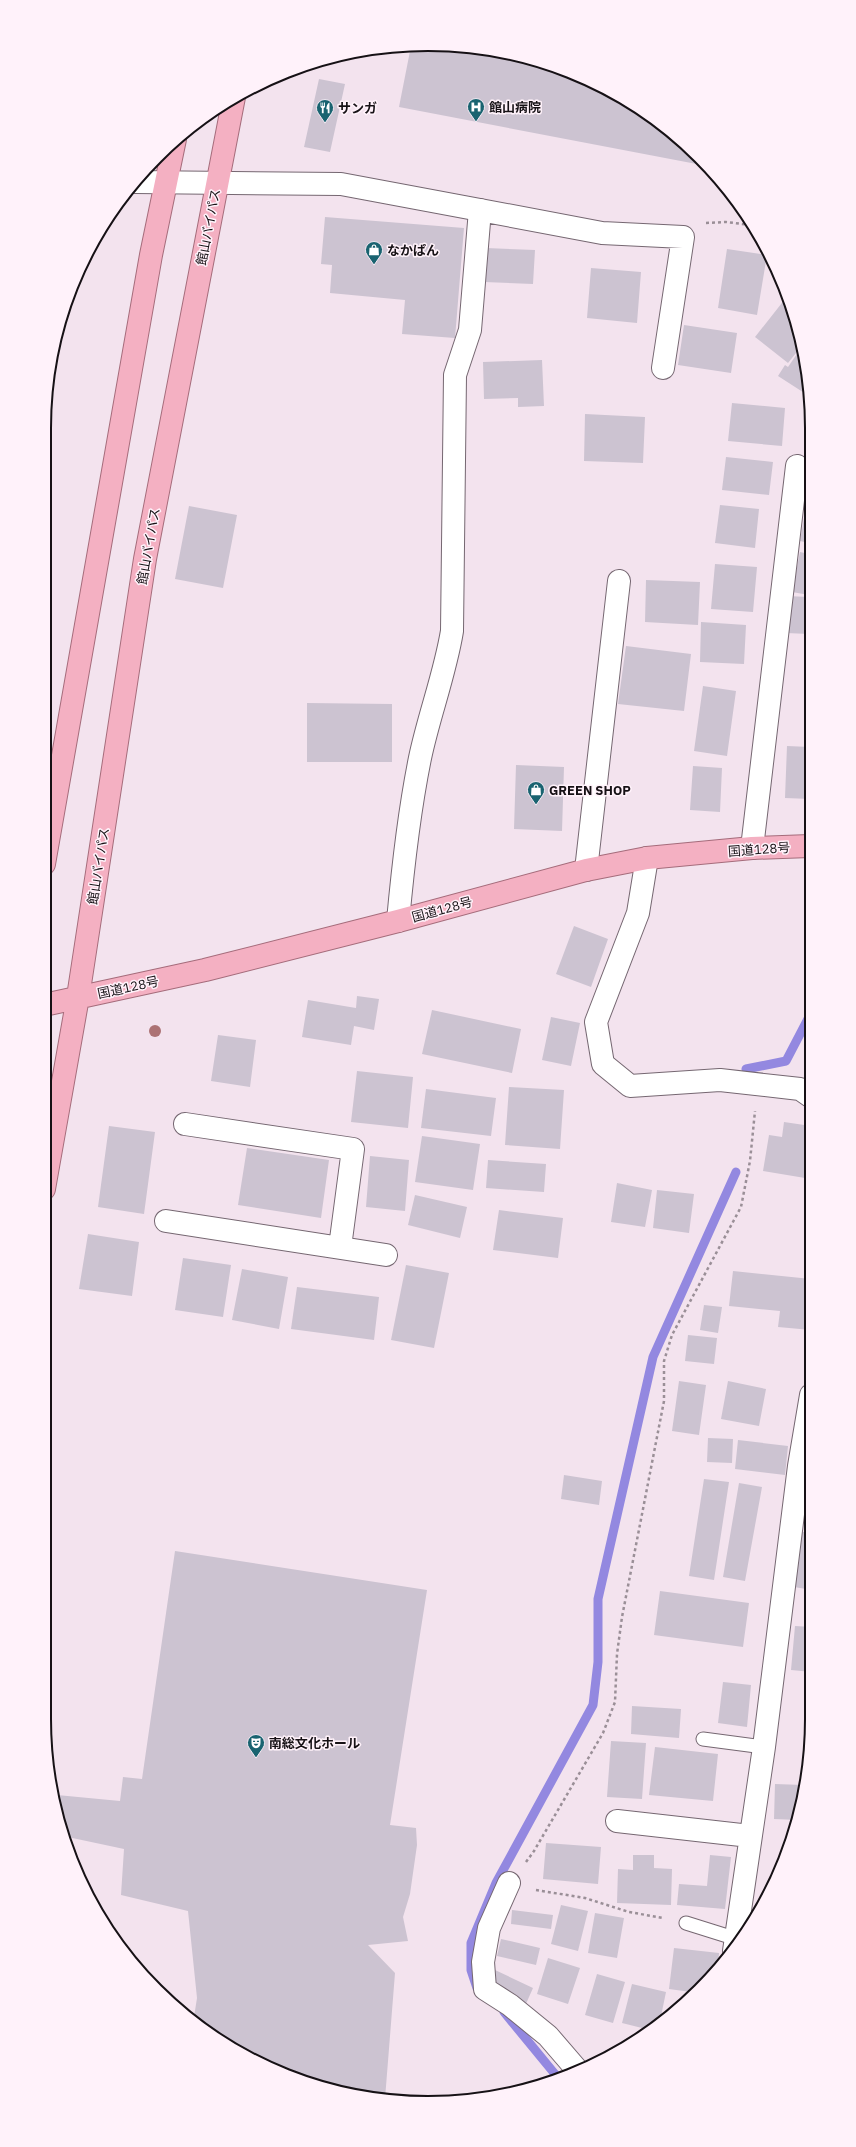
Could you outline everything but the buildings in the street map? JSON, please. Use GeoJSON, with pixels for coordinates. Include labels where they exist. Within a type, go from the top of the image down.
{"type":"FeatureCollection","features":[{"type":"Feature","properties":{"kind":"highway","name":"館山バイパス"},"geometry":{"type":"LineString","coordinates":[[51,1149],[78,997],[145,559],[232,107]]}},
{"type":"Feature","properties":{"kind":"highway"},"geometry":{"type":"LineString","coordinates":[[51,824],[150,263],[173,151]]}},
{"type":"Feature","properties":{"kind":"highway","name":"国道128号"},"geometry":{"type":"LineString","coordinates":[[51,1003],[205,970],[398,921],[586,870],[647,858],[752,848],[805,846]]}},
{"type":"Feature","properties":{"kind":"street"},"geometry":{"type":"LineString","coordinates":[[142,182],[341,184],[602,233],[683,237],[663,368]]}},
{"type":"Feature","properties":{"kind":"street"},"geometry":{"type":"LineString","coordinates":[[398,921],[408,822],[416,778],[448,658],[452,631],[455,375],[470,330],[480,210]]}},
{"type":"Feature","properties":{"kind":"street"},"geometry":{"type":"LineString","coordinates":[[752,848],[796,466]]}},
{"type":"Feature","properties":{"kind":"street"},"geometry":{"type":"LineString","coordinates":[[586,870],[619,581]]}},
{"type":"Feature","properties":{"kind":"street"},"geometry":{"type":"LineString","coordinates":[[647,858],[638,913],[596,1022],[603,1064],[630,1086],[720,1080],[800,1089],[805,1092]]}},
{"type":"Feature","properties":{"kind":"street"},"geometry":{"type":"LineString","coordinates":[[185,1124],[352,1149],[340,1247]]}},
{"type":"Feature","properties":{"kind":"street"},"geometry":{"type":"LineString","coordinates":[[166,1221],[386,1255]]}},
{"type":"Feature","properties":{"kind":"street"},"geometry":{"type":"LineString","coordinates":[[736,1935],[764,1746],[799,1466],[805,1430]]}},
{"type":"Feature","properties":{"kind":"street"},"geometry":{"type":"LineString","coordinates":[[616,1821],[750,1836]]}},
{"type":"Feature","properties":{"kind":"street"},"geometry":{"type":"LineString","coordinates":[[509,1883],[490,1928],[483,1962],[485,1989],[510,2005],[548,2036],[574,2066]]}},
{"type":"Feature","properties":{"kind":"lane"},"geometry":{"type":"LineString","coordinates":[[703,1739],[764,1746]]}},
{"type":"Feature","properties":{"kind":"lane"},"geometry":{"type":"LineString","coordinates":[[686,1923],[731,1943]]}},
{"type":"Feature","properties":{"kind":"path"},"geometry":{"type":"LineString","coordinates":[[683,237],[695,224],[726,222],[744,224]]}},
{"type":"Feature","properties":{"kind":"path"},"geometry":{"type":"LineString","coordinates":[[686,1923],[629,1912],[586,1898],[529,1889],[509,1883],[534,1851],[575,1782],[603,1733],[615,1702],[617,1654],[622,1617],[664,1401],[664,1361],[672,1335],[741,1207],[750,1161],[758,1084]]}},
{"type":"Feature","properties":{"kind":"waterway"},"geometry":{"type":"LineString","coordinates":[[746,1069],[786,1061],[805,1025]]}},
{"type":"Feature","properties":{"kind":"waterway"},"geometry":{"type":"LineString","coordinates":[[477,1988],[471,1970],[471,1943],[496,1883],[593,1705],[598,1662],[598,1599],[653,1357],[736,1172]]}},
{"type":"Feature","properties":{"kind":"waterway"},"geometry":{"type":"LineString","coordinates":[[504,2012],[555,2074]]}},
{"type":"Feature","properties":{"kind":"place","name":"館山病院"},"geometry":{"type":"Point","coordinates":[476,122]}},
{"type":"Feature","properties":{"kind":"place","name":"サンガ"},"geometry":{"type":"Point","coordinates":[325,123]}},
{"type":"Feature","properties":{"kind":"place","name":"なかぱん"},"geometry":{"type":"Point","coordinates":[374,265]}},
{"type":"Feature","properties":{"kind":"place","name":"GREEN SHOP"},"geometry":{"type":"Point","coordinates":[536,805]}},
{"type":"Feature","properties":{"kind":"place","name":"南総文化ホール"},"geometry":{"type":"Point","coordinates":[256,1758]}}]}
